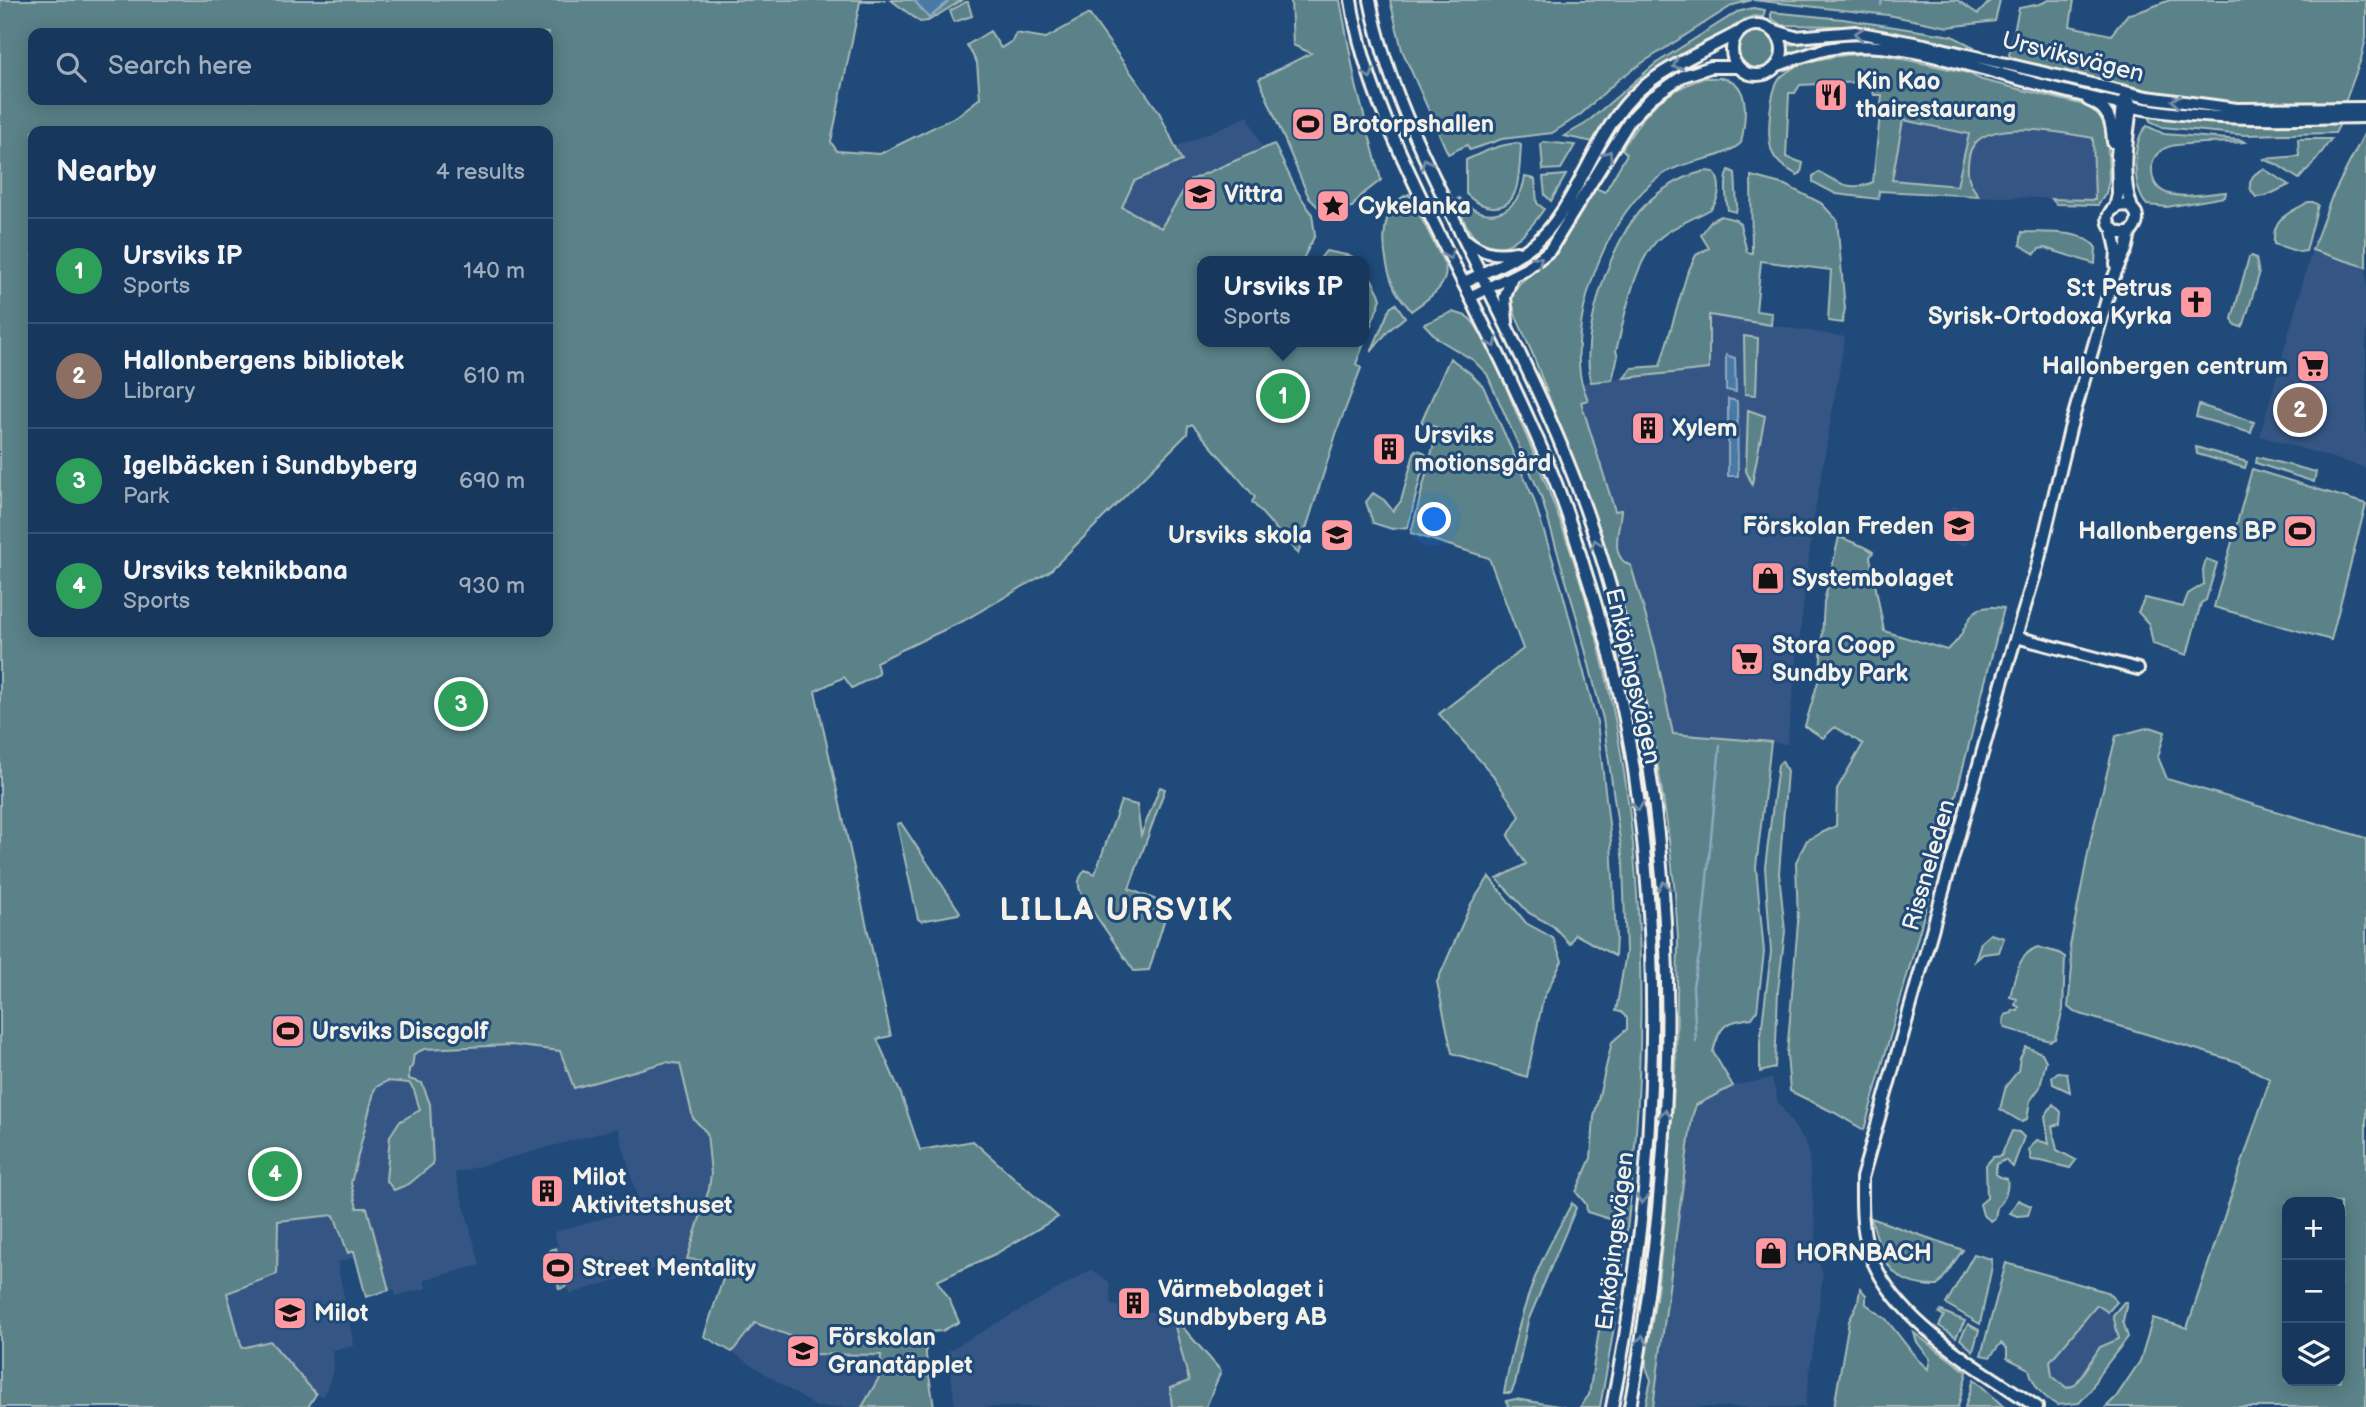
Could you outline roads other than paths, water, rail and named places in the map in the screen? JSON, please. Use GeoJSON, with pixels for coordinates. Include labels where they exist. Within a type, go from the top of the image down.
{"type":"FeatureCollection","features":[{"type":"Feature","properties":{"kind":"street","name":"Enköpingsvägen"},"geometry":{"type":"LineString","coordinates":[[1351,0],[1360,45],[1398,150],[1516,390],[1549,464],[1576,538],[1615,677],[1635,781],[1646,867],[1651,984],[1649,1119],[1639,1236],[1612,1407]]}},
{"type":"Feature","properties":{"kind":"street","name":"Enköpingsvägen"},"geometry":{"type":"LineString","coordinates":[[1370,0],[1377,35],[1399,103],[1562,447],[1604,568],[1637,696],[1658,823],[1667,955],[1665,1122],[1655,1242],[1630,1407]]}},
{"type":"Feature","properties":{"kind":"street"},"geometry":{"type":"LineString","coordinates":[[1463,283],[1533,245],[1550,228],[1613,122],[1635,94],[1664,71],[1747,26],[1756,24],[1773,30],[1782,46],[1782,53],[1771,72],[1759,76],[1750,75],[1737,67],[1711,67],[1682,76],[1639,109],[1572,213],[1554,246],[1538,261],[1512,277],[1469,297]]}},
{"type":"Feature","properties":{"kind":"street","name":"Ursviksvägen"},"geometry":{"type":"LineString","coordinates":[[1773,30],[1795,37],[1855,32],[1926,44],[2015,64],[2127,102],[2237,109],[2366,108]]}},
{"type":"Feature","properties":{"kind":"street"},"geometry":{"type":"LineString","coordinates":[[1737,33],[1731,53],[1737,67]]}},
{"type":"Feature","properties":{"kind":"street","name":"Ursviksvägen"},"geometry":{"type":"LineString","coordinates":[[1777,65],[1830,48],[1856,46],[1893,49],[1969,65],[2046,86],[2127,102],[2240,118],[2366,117]]}},
{"type":"Feature","properties":{"kind":"street"},"geometry":{"type":"LineString","coordinates":[[2046,86],[2058,93],[2091,101],[2103,107],[2110,116],[2113,144],[2118,155]]}},
{"type":"Feature","properties":{"kind":"street"},"geometry":{"type":"LineString","coordinates":[[2127,102],[2127,194],[2137,221],[2131,232],[2120,234],[2113,231],[2108,219],[2115,208],[2118,194],[2118,155],[2127,102]]}},
{"type":"Feature","properties":{"kind":"street"},"geometry":{"type":"LineString","coordinates":[[2115,208],[2124,205],[2132,208]]}},
{"type":"Feature","properties":{"kind":"street","name":"Rissneleden"},"geometry":{"type":"LineString","coordinates":[[2037,1407],[1926,1328],[1900,1303],[1880,1275],[1868,1248],[1862,1217],[1862,1178],[2036,567],[2070,429],[2116,268],[2117,250],[2113,231]]}},
{"type":"Feature","properties":{"kind":"street","name":"Rissneleden"},"geometry":{"type":"LineString","coordinates":[[2116,268],[2127,248],[2131,232]]}},
{"type":"Feature","properties":{"kind":"street"},"geometry":{"type":"LineString","coordinates":[[1464,239],[1484,252],[1500,254],[1525,250]]}},
{"type":"Feature","properties":{"kind":"street"},"geometry":{"type":"LineString","coordinates":[[1508,331],[1505,298],[1512,277]]}},
{"type":"Feature","properties":{"kind":"street"},"geometry":{"type":"LineString","coordinates":[[2016,636],[2138,669]]}},
{"type":"Feature","properties":{"kind":"waterway"},"geometry":{"type":"LineString","coordinates":[[1881,5],[1882,0]]}},
{"type":"Feature","properties":{"kind":"waterway"},"geometry":{"type":"LineString","coordinates":[[1696,1041],[1693,986],[1700,951],[1720,745]]}},
{"type":"Feature","properties":{"kind":"place","name":"Kin Kao thairestaurang"},"geometry":{"type":"Point","coordinates":[1831,95]}},
{"type":"Feature","properties":{"kind":"place","name":"Brotorpshallen"},"geometry":{"type":"Point","coordinates":[1308,124]}},
{"type":"Feature","properties":{"kind":"place","name":"Vittra"},"geometry":{"type":"Point","coordinates":[1200,194]}},
{"type":"Feature","properties":{"kind":"place","name":"Cykelanka"},"geometry":{"type":"Point","coordinates":[1333,206]}},
{"type":"Feature","properties":{"kind":"place","name":"S:t Petrus Syrisk-Ortodoxa Kyrka"},"geometry":{"type":"Point","coordinates":[2196,302]}},
{"type":"Feature","properties":{"kind":"place","name":"Hallonbergen centrum"},"geometry":{"type":"Point","coordinates":[2313,366]}},
{"type":"Feature","properties":{"kind":"place","name":"Ursviks IP"},"geometry":{"type":"Point","coordinates":[1283,396]}},
{"type":"Feature","properties":{"kind":"place","name":"Hallonbergens bibliotek"},"geometry":{"type":"Point","coordinates":[2300,410]}},
{"type":"Feature","properties":{"kind":"place","name":"Xylem"},"geometry":{"type":"Point","coordinates":[1648,428]}},
{"type":"Feature","properties":{"kind":"place","name":"Ursviks motionsgård"},"geometry":{"type":"Point","coordinates":[1389,449]}},
{"type":"Feature","properties":{"kind":"place","name":"Förskolan Freden"},"geometry":{"type":"Point","coordinates":[1959,526]}},
{"type":"Feature","properties":{"kind":"place","name":"Hallonbergens BP"},"geometry":{"type":"Point","coordinates":[2300,531]}},
{"type":"Feature","properties":{"kind":"place","name":"Ursviks skola"},"geometry":{"type":"Point","coordinates":[1337,535]}},
{"type":"Feature","properties":{"kind":"place","name":"Systembolaget"},"geometry":{"type":"Point","coordinates":[1768,578]}},
{"type":"Feature","properties":{"kind":"place","name":"Stora Coop Sundby Park"},"geometry":{"type":"Point","coordinates":[1747,659]}},
{"type":"Feature","properties":{"kind":"place","name":"Igelbäcken i Sundbyberg"},"geometry":{"type":"Point","coordinates":[461,704]}},
{"type":"Feature","properties":{"kind":"place","name":"Ursviks Discgolf"},"geometry":{"type":"Point","coordinates":[288,1031]}},
{"type":"Feature","properties":{"kind":"place","name":"Ursviks teknikbana"},"geometry":{"type":"Point","coordinates":[275,1174]}},
{"type":"Feature","properties":{"kind":"place","name":"Milot Aktivitetshuset"},"geometry":{"type":"Point","coordinates":[547,1191]}},
{"type":"Feature","properties":{"kind":"place","name":"HORNBACH"},"geometry":{"type":"Point","coordinates":[1771,1253]}},
{"type":"Feature","properties":{"kind":"place","name":"Street Mentality"},"geometry":{"type":"Point","coordinates":[558,1268]}},
{"type":"Feature","properties":{"kind":"place","name":"Värmebolaget i Sundbyberg AB"},"geometry":{"type":"Point","coordinates":[1134,1303]}},
{"type":"Feature","properties":{"kind":"place","name":"Milot"},"geometry":{"type":"Point","coordinates":[290,1313]}},
{"type":"Feature","properties":{"kind":"place","name":"Förskolan Granatäpplet"},"geometry":{"type":"Point","coordinates":[803,1351]}},
{"type":"Feature","properties":{"kind":"district","name":"LILLA URSVIK"},"geometry":{"type":"Point","coordinates":[1117,910]}}]}
